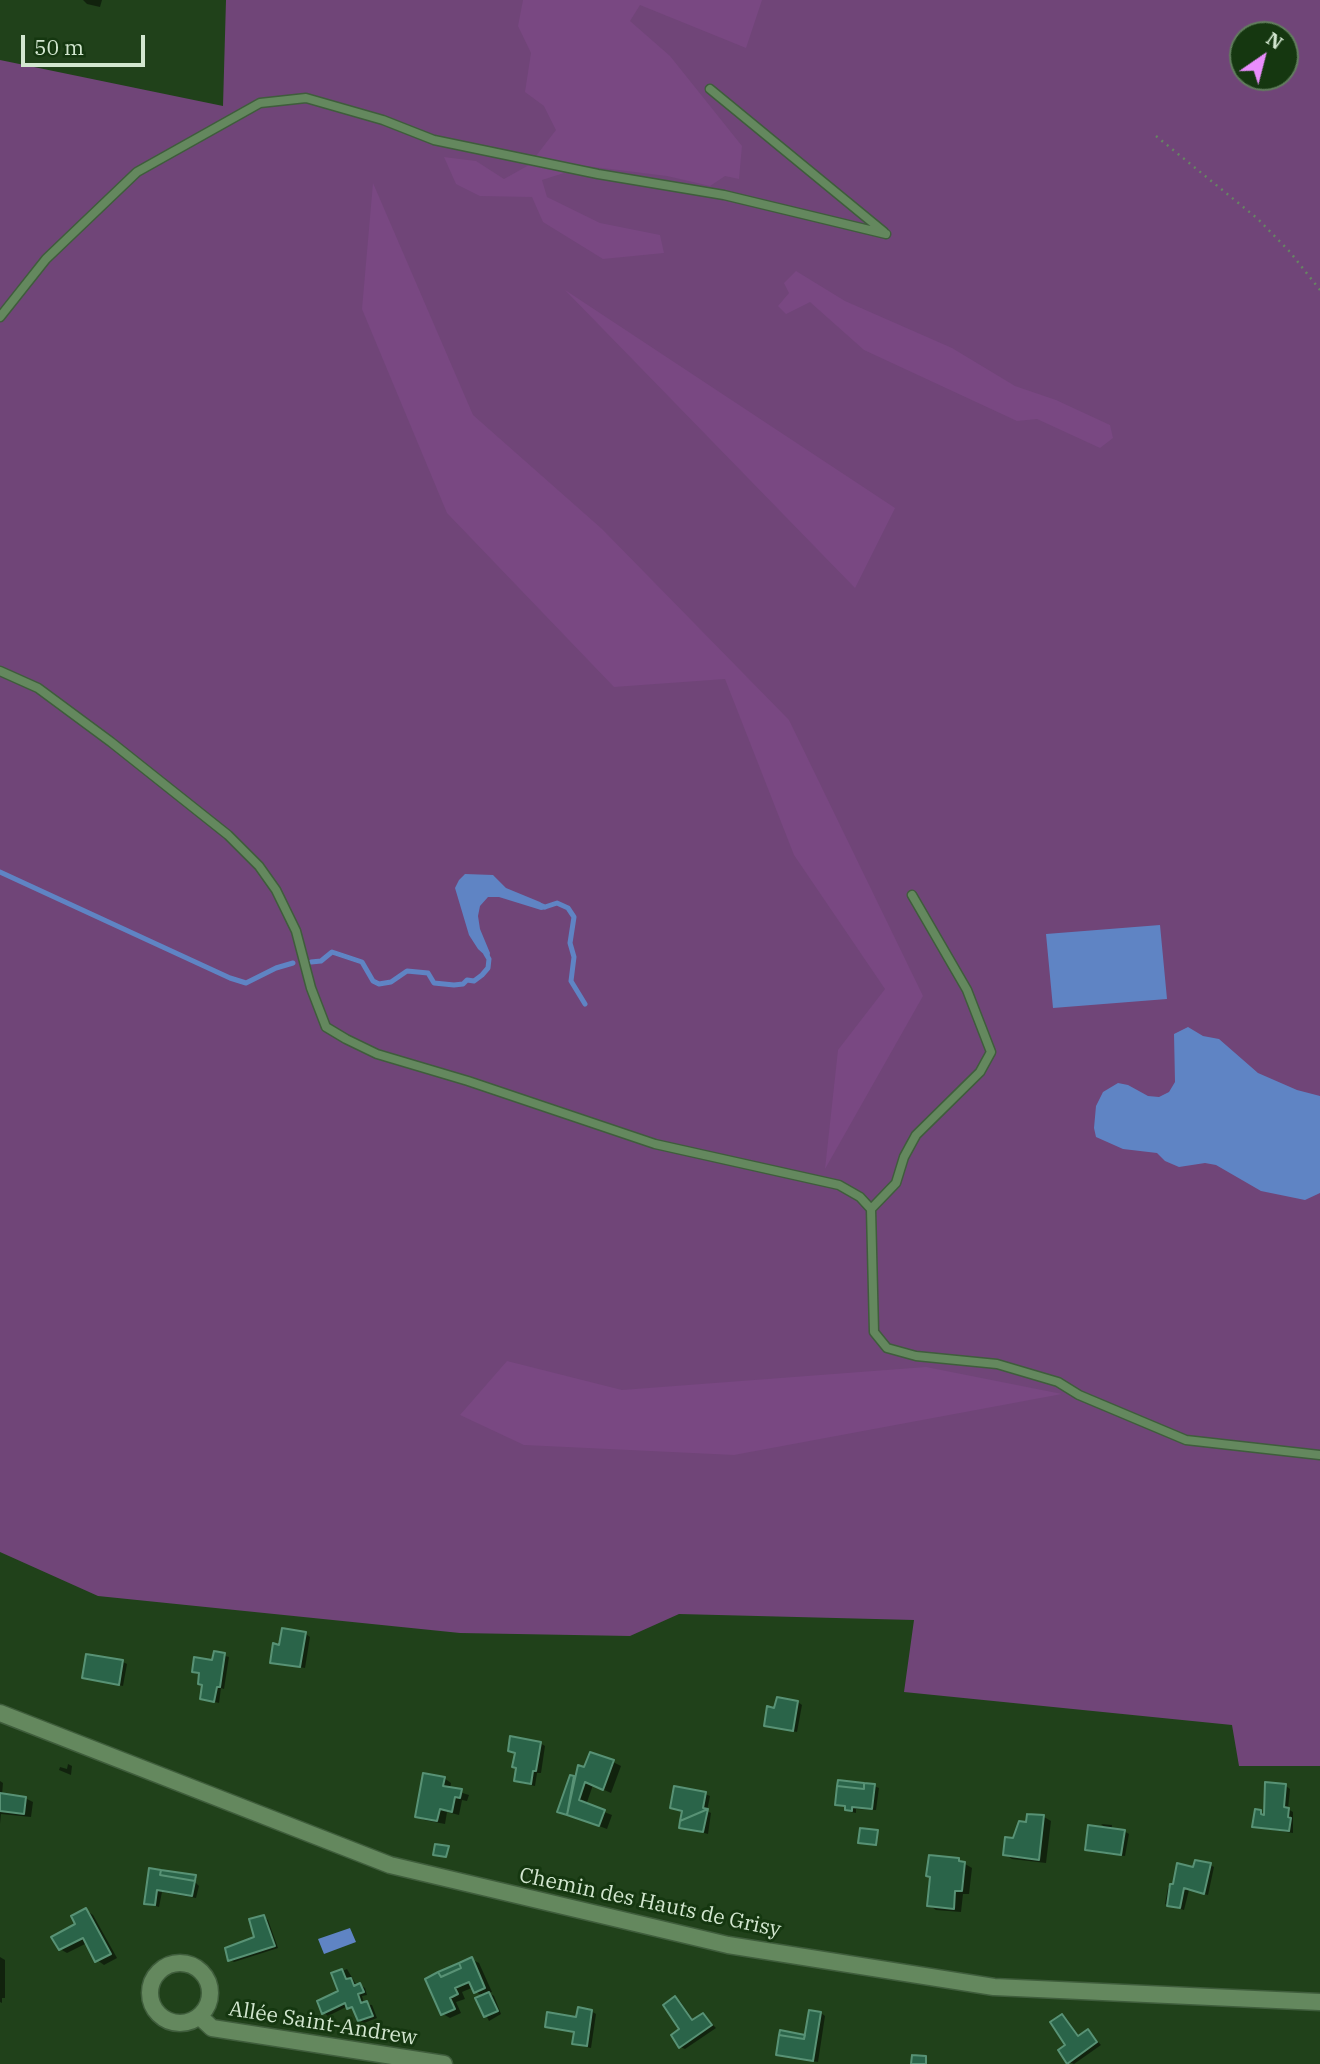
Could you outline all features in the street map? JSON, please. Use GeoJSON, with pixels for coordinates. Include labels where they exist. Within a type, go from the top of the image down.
{"type":"FeatureCollection","features":[{"type":"Feature","properties":{"kind":"street","name":"Chemin des Hauts de Grisy"},"geometry":{"type":"LineString","coordinates":[[0,1713],[390,1865],[728,1945],[994,1987],[1320,2001]]}},
{"type":"Feature","properties":{"kind":"street","name":"Allée Saint-Andrew"},"geometry":{"type":"LineString","coordinates":[[199,2017],[212,2028],[444,2064]]}},
{"type":"Feature","properties":{"kind":"lane"},"geometry":{"type":"LineString","coordinates":[[0,317],[46,258],[136,172],[260,103],[306,98],[383,120],[434,140],[598,174],[724,195],[886,234],[710,89]]}},
{"type":"Feature","properties":{"kind":"lane"},"geometry":{"type":"LineString","coordinates":[[0,671],[38,688],[111,742],[228,835],[259,866],[276,890],[296,931],[311,988],[326,1027],[377,1054],[468,1081],[655,1144],[839,1185],[860,1197],[871,1209],[874,1332],[887,1348],[916,1356],[997,1364],[1058,1382],[1079,1395],[1186,1440],[1320,1455]]}},
{"type":"Feature","properties":{"kind":"lane"},"geometry":{"type":"LineString","coordinates":[[871,1209],[896,1184],[904,1157],[916,1135],[980,1072],[991,1052],[967,990],[912,895]]}},
{"type":"Feature","properties":{"kind":"path"},"geometry":{"type":"LineString","coordinates":[[1156,136],[1258,219],[1290,252],[1320,290]]}},
{"type":"Feature","properties":{"kind":"shaded area"},"geometry":{"type":"Polygon","coordinates":[[[226,0],[1320,0],[1320,1766],[1239,1766],[1232,1725],[904,1692],[914,1620],[679,1614],[630,1636],[460,1633],[98,1596],[0,1552],[0,60],[223,106],[226,0]]]}},
{"type":"Feature","properties":{"kind":"shaded area"},"geometry":{"type":"Polygon","coordinates":[[[523,0],[762,0],[746,48],[640,5],[630,21],[670,56],[742,146],[739,179],[725,176],[710,186],[667,176],[586,166],[542,180],[547,197],[600,223],[660,235],[664,253],[603,259],[543,222],[532,197],[480,196],[456,184],[444,157],[476,161],[504,179],[529,165],[556,130],[544,106],[525,92],[531,53],[518,26],[523,0]]]}},
{"type":"Feature","properties":{"kind":"shaded area"},"geometry":{"type":"Polygon","coordinates":[[[373,183],[473,415],[602,529],[789,720],[923,996],[825,1169],[838,1050],[885,989],[794,855],[725,679],[614,687],[447,513],[362,309],[373,183]]]}},
{"type":"Feature","properties":{"kind":"shaded area"},"geometry":{"type":"Polygon","coordinates":[[[796,271],[845,301],[952,348],[1015,386],[1056,400],[1110,425],[1113,438],[1100,448],[1037,419],[1017,421],[864,350],[810,302],[786,314],[778,306],[789,293],[784,283],[796,271]]]}},
{"type":"Feature","properties":{"kind":"shaded area"},"geometry":{"type":"Polygon","coordinates":[[[565,290],[895,508],[855,588],[565,290]]]}},
{"type":"Feature","properties":{"kind":"shaded area"},"geometry":{"type":"Polygon","coordinates":[[[507,1361],[622,1390],[926,1367],[1062,1394],[734,1455],[524,1445],[460,1415],[507,1361]]]}},
{"type":"Feature","properties":{"kind":"water"},"geometry":{"type":"Polygon","coordinates":[[[465,874],[493,875],[506,888],[540,902],[547,909],[541,910],[499,897],[488,897],[480,906],[478,916],[480,929],[490,953],[489,959],[469,935],[455,888],[465,874]]]}},
{"type":"Feature","properties":{"kind":"water"},"geometry":{"type":"Polygon","coordinates":[[[1160,925],[1167,999],[1053,1008],[1046,934],[1160,925]]]}},
{"type":"Feature","properties":{"kind":"water"},"geometry":{"type":"Polygon","coordinates":[[[1188,1027],[1203,1036],[1219,1039],[1258,1073],[1297,1090],[1320,1096],[1320,1193],[1305,1200],[1261,1191],[1216,1165],[1205,1163],[1179,1167],[1165,1161],[1157,1153],[1123,1149],[1096,1137],[1096,1106],[1103,1092],[1118,1083],[1128,1085],[1148,1096],[1159,1097],[1169,1092],[1175,1082],[1174,1034],[1188,1027]]]}},
{"type":"Feature","properties":{"kind":"water"},"geometry":{"type":"Polygon","coordinates":[[[350,1928],[356,1942],[324,1954],[318,1939],[350,1928]]]}},
{"type":"Feature","properties":{"kind":"building"},"geometry":{"type":"Polygon","coordinates":[[[282,1628],[306,1632],[300,1667],[270,1663],[273,1643],[279,1645],[282,1628]]]}},
{"type":"Feature","properties":{"kind":"building"},"geometry":{"type":"Polygon","coordinates":[[[214,1651],[225,1653],[220,1687],[217,1687],[214,1702],[200,1699],[202,1685],[198,1684],[199,1673],[192,1672],[194,1657],[212,1660],[214,1651]]]}},
{"type":"Feature","properties":{"kind":"building"},"geometry":{"type":"Polygon","coordinates":[[[86,1654],[123,1660],[119,1685],[82,1678],[86,1654]]]}},
{"type":"Feature","properties":{"kind":"building"},"geometry":{"type":"Polygon","coordinates":[[[777,1697],[798,1701],[793,1731],[764,1726],[767,1706],[774,1708],[777,1697]]]}},
{"type":"Feature","properties":{"kind":"building"},"geometry":{"type":"Polygon","coordinates":[[[510,1736],[541,1742],[531,1784],[514,1781],[516,1768],[512,1767],[515,1753],[508,1751],[510,1736]]]}},
{"type":"Feature","properties":{"kind":"building"},"geometry":{"type":"Polygon","coordinates":[[[590,1752],[614,1760],[603,1790],[585,1782],[579,1800],[605,1810],[599,1826],[567,1815],[578,1765],[584,1767],[590,1752]]]}},
{"type":"Feature","properties":{"kind":"building"},"geometry":{"type":"Polygon","coordinates":[[[423,1773],[445,1777],[443,1786],[462,1789],[460,1798],[455,1797],[452,1812],[440,1809],[437,1821],[415,1817],[423,1773]]]}},
{"type":"Feature","properties":{"kind":"building"},"geometry":{"type":"Polygon","coordinates":[[[570,1775],[574,1776],[567,1815],[557,1812],[570,1775]]]}},
{"type":"Feature","properties":{"kind":"building"},"geometry":{"type":"Polygon","coordinates":[[[838,1780],[864,1783],[864,1789],[837,1786],[838,1780]]]}},
{"type":"Feature","properties":{"kind":"building"},"geometry":{"type":"Polygon","coordinates":[[[1265,1782],[1286,1784],[1284,1807],[1289,1808],[1289,1831],[1252,1827],[1255,1809],[1261,1810],[1264,1815],[1265,1782]]]}},
{"type":"Feature","properties":{"kind":"building"},"geometry":{"type":"Polygon","coordinates":[[[864,1783],[875,1784],[872,1809],[852,1807],[852,1811],[845,1810],[845,1806],[835,1805],[837,1786],[864,1789],[864,1783]]]}},
{"type":"Feature","properties":{"kind":"building"},"geometry":{"type":"Polygon","coordinates":[[[674,1786],[706,1792],[703,1808],[708,1809],[680,1821],[682,1811],[670,1808],[674,1786]]]}},
{"type":"Feature","properties":{"kind":"building"},"geometry":{"type":"Polygon","coordinates":[[[0,1793],[26,1797],[24,1814],[0,1811],[0,1793]]]}},
{"type":"Feature","properties":{"kind":"building"},"geometry":{"type":"Polygon","coordinates":[[[708,1809],[703,1832],[679,1828],[680,1821],[708,1809]]]}},
{"type":"Feature","properties":{"kind":"building"},"geometry":{"type":"Polygon","coordinates":[[[1027,1814],[1044,1815],[1039,1860],[1003,1855],[1005,1837],[1013,1838],[1019,1821],[1026,1822],[1027,1814]]]}},
{"type":"Feature","properties":{"kind":"building"},"geometry":{"type":"Polygon","coordinates":[[[1088,1825],[1125,1830],[1121,1855],[1085,1850],[1088,1825]]]}},
{"type":"Feature","properties":{"kind":"building"},"geometry":{"type":"Polygon","coordinates":[[[860,1828],[878,1830],[876,1845],[858,1843],[860,1828]]]}},
{"type":"Feature","properties":{"kind":"building"},"geometry":{"type":"Polygon","coordinates":[[[435,1844],[449,1846],[446,1857],[433,1855],[435,1844]]]}},
{"type":"Feature","properties":{"kind":"building"},"geometry":{"type":"Polygon","coordinates":[[[929,1855],[959,1858],[959,1861],[965,1862],[962,1891],[955,1891],[954,1909],[927,1906],[930,1877],[926,1876],[929,1855]]]}},
{"type":"Feature","properties":{"kind":"building"},"geometry":{"type":"Polygon","coordinates":[[[1195,1860],[1211,1863],[1204,1894],[1184,1888],[1180,1908],[1167,1906],[1177,1863],[1193,1867],[1195,1860]]]}},
{"type":"Feature","properties":{"kind":"building"},"geometry":{"type":"Polygon","coordinates":[[[149,1868],[161,1870],[160,1875],[195,1881],[192,1896],[157,1890],[155,1905],[144,1904],[149,1868]]]}},
{"type":"Feature","properties":{"kind":"building"},"geometry":{"type":"Polygon","coordinates":[[[161,1870],[196,1875],[195,1881],[160,1875],[161,1870]]]}},
{"type":"Feature","properties":{"kind":"building"},"geometry":{"type":"Polygon","coordinates":[[[86,1908],[111,1954],[95,1962],[83,1938],[59,1950],[51,1937],[75,1924],[71,1916],[86,1908]]]}},
{"type":"Feature","properties":{"kind":"building"},"geometry":{"type":"Polygon","coordinates":[[[264,1915],[275,1946],[228,1961],[225,1948],[254,1937],[249,1919],[264,1915]]]}},
{"type":"Feature","properties":{"kind":"building"},"geometry":{"type":"Polygon","coordinates":[[[472,1957],[485,1988],[474,1993],[469,1982],[455,1988],[458,1994],[450,1998],[455,2009],[441,2015],[425,1979],[438,1972],[441,1977],[461,1968],[459,1963],[472,1957]]]}},
{"type":"Feature","properties":{"kind":"building"},"geometry":{"type":"Polygon","coordinates":[[[459,1963],[461,1968],[441,1977],[438,1972],[459,1963]]]}},
{"type":"Feature","properties":{"kind":"building"},"geometry":{"type":"Polygon","coordinates":[[[342,1969],[346,1979],[351,1978],[354,1986],[360,1983],[364,1992],[358,1994],[361,2003],[367,2001],[373,2016],[358,2021],[352,2007],[347,2009],[345,2003],[322,2014],[317,2001],[338,1991],[331,1973],[342,1969]]]}},
{"type":"Feature","properties":{"kind":"building"},"geometry":{"type":"Polygon","coordinates":[[[489,1992],[498,2011],[484,2017],[475,1998],[489,1992]]]}},
{"type":"Feature","properties":{"kind":"building"},"geometry":{"type":"Polygon","coordinates":[[[675,1996],[692,2020],[703,2013],[712,2025],[679,2048],[671,2035],[679,2029],[663,2005],[675,1996]]]}},
{"type":"Feature","properties":{"kind":"building"},"geometry":{"type":"Polygon","coordinates":[[[578,2007],[592,2010],[587,2046],[572,2044],[574,2032],[545,2027],[547,2012],[576,2017],[578,2007]]]}},
{"type":"Feature","properties":{"kind":"building"},"geometry":{"type":"Polygon","coordinates":[[[809,2010],[821,2012],[813,2061],[776,2055],[779,2035],[804,2039],[809,2010]]]}},
{"type":"Feature","properties":{"kind":"building"},"geometry":{"type":"Polygon","coordinates":[[[1062,2014],[1078,2036],[1088,2029],[1097,2042],[1067,2064],[1058,2050],[1065,2045],[1050,2022],[1062,2014]]]}},
{"type":"Feature","properties":{"kind":"building"},"geometry":{"type":"Polygon","coordinates":[[[780,2030],[805,2035],[804,2039],[779,2035],[780,2030]]]}},
{"type":"Feature","properties":{"kind":"building"},"geometry":{"type":"Polygon","coordinates":[[[912,2055],[926,2056],[926,2064],[911,2064],[912,2055]]]}},
{"type":"Feature","properties":{"kind":"waterway"},"geometry":{"type":"LineString","coordinates":[[0,872],[246,983],[293,963]]}},
{"type":"Feature","properties":{"kind":"waterway"},"geometry":{"type":"LineString","coordinates":[[540,905],[545,907],[557,903],[568,908],[574,917],[570,943],[574,957],[571,981],[585,1004]]}},
{"type":"Feature","properties":{"kind":"waterway"},"geometry":{"type":"LineString","coordinates":[[311,962],[321,961],[332,952],[362,962],[373,981],[379,984],[391,982],[407,971],[428,973],[434,983],[454,985],[463,984],[467,980],[474,981],[482,975],[488,968],[489,959],[486,954]]}}]}
